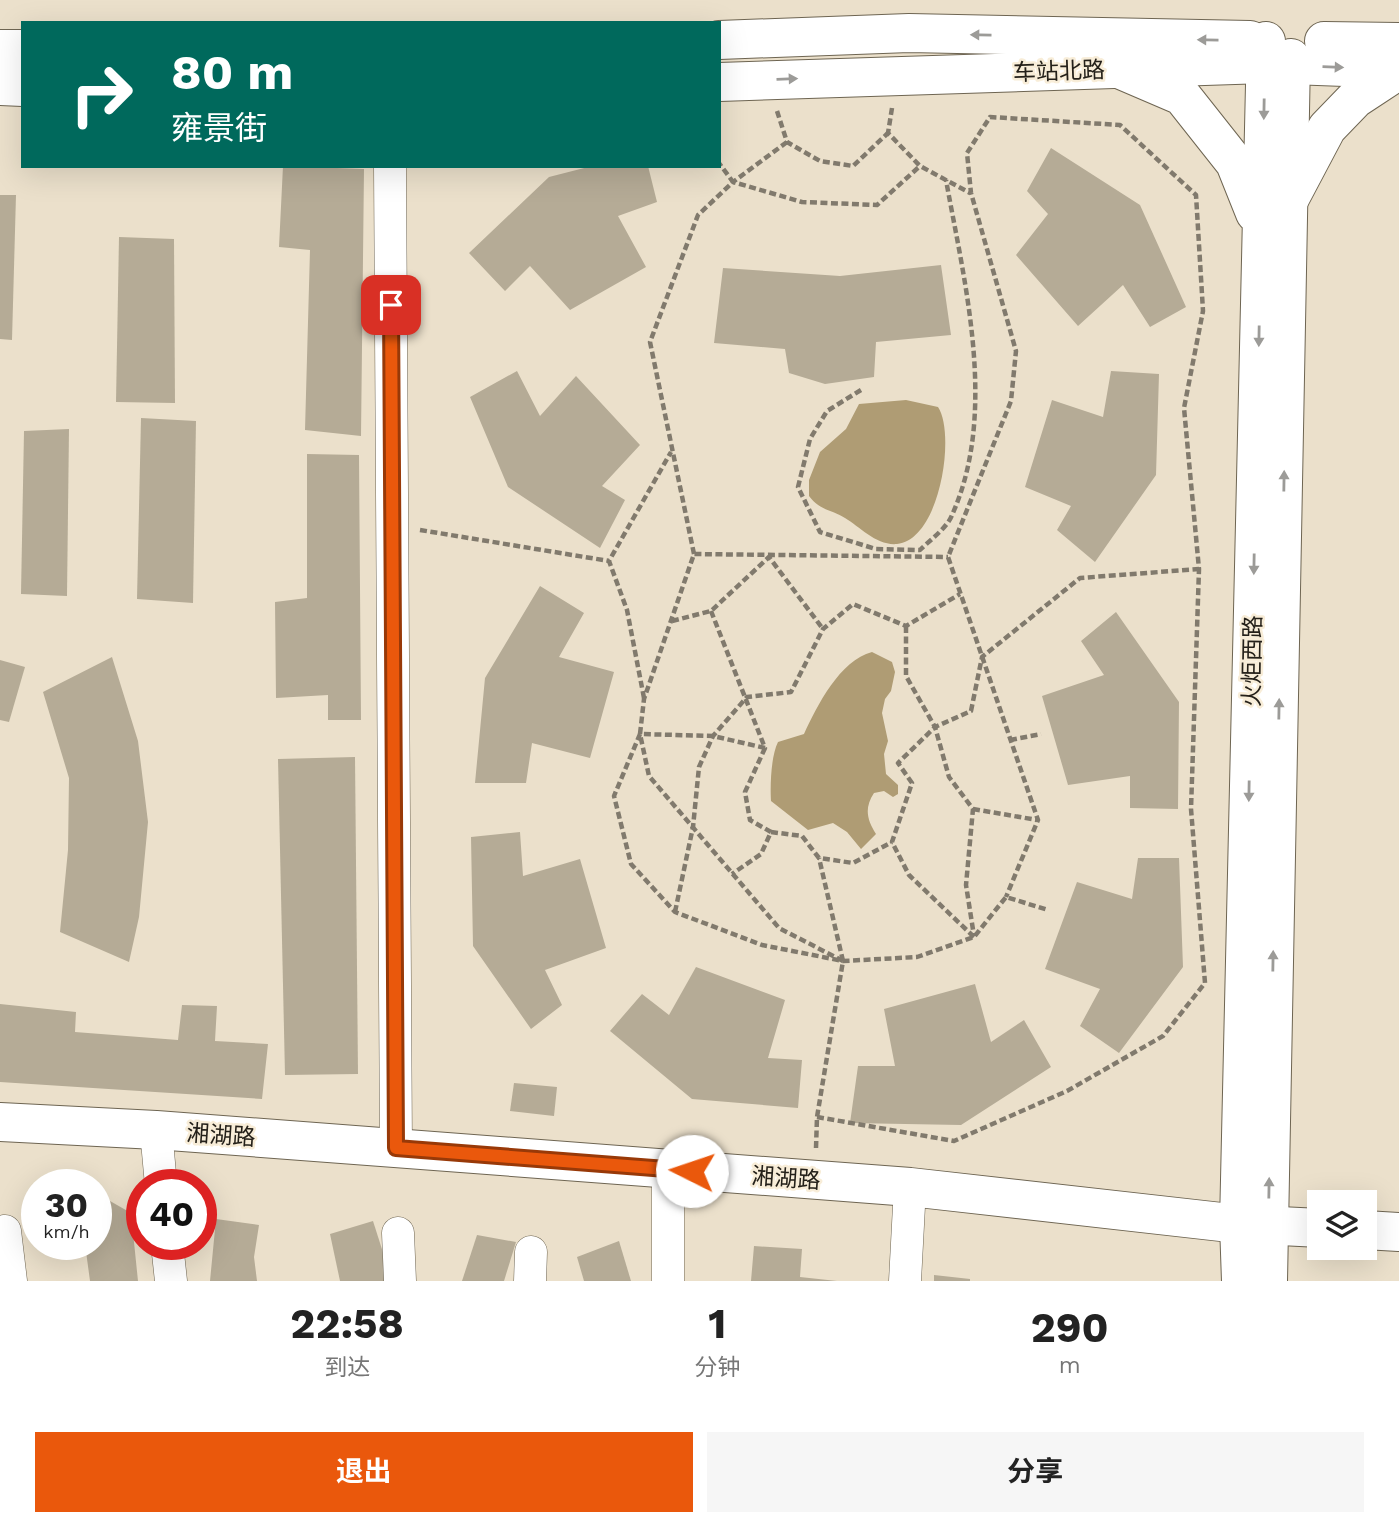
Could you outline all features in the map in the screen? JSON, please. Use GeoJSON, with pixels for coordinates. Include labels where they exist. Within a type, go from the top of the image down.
{"type":"FeatureCollection","features":[{"type":"Feature","properties":{"kind":"street","name":"车站北路"},"geometry":{"type":"LineString","coordinates":[[721,40],[909,33],[1278,53],[1399,70]]}},
{"type":"Feature","properties":{"kind":"street","name":"车站北路"},"geometry":{"type":"LineString","coordinates":[[721,82],[1119,69],[1399,42]]}},
{"type":"Feature","properties":{"kind":"street"},"geometry":{"type":"LineString","coordinates":[[0,49],[21,49]]}},
{"type":"Feature","properties":{"kind":"street","name":"火炬西路"},"geometry":{"type":"LineString","coordinates":[[1241,1281],[1253,1225],[1290,198],[1278,53]]}},
{"type":"Feature","properties":{"kind":"street","name":"火炬西路"},"geometry":{"type":"LineString","coordinates":[[1268,1281],[1253,1225],[1261,229],[1278,53]]}},
{"type":"Feature","properties":{"kind":"street"},"geometry":{"type":"LineString","coordinates":[[1119,69],[1182,96],[1235,163],[1261,229]]}},
{"type":"Feature","properties":{"kind":"street"},"geometry":{"type":"LineString","coordinates":[[1290,198],[1327,128],[1355,99],[1399,70]]}},
{"type":"Feature","properties":{"kind":"street"},"geometry":{"type":"LineString","coordinates":[[0,86],[21,87]]}},
{"type":"Feature","properties":{"kind":"street"},"geometry":{"type":"LineString","coordinates":[[390,168],[396,1148]]}},
{"type":"Feature","properties":{"kind":"street","name":"湘湖路"},"geometry":{"type":"LineString","coordinates":[[0,1122],[156,1130],[909,1187],[1253,1225],[1307,1227]]}},
{"type":"Feature","properties":{"kind":"street"},"geometry":{"type":"LineString","coordinates":[[156,1130],[160,1169]]}},
{"type":"Feature","properties":{"kind":"street"},"geometry":{"type":"LineString","coordinates":[[668,1169],[668,1281]]}},
{"type":"Feature","properties":{"kind":"street"},"geometry":{"type":"LineString","coordinates":[[905,1281],[909,1187]]}},
{"type":"Feature","properties":{"kind":"street"},"geometry":{"type":"LineString","coordinates":[[5,1231],[10,1281]]}},
{"type":"Feature","properties":{"kind":"street"},"geometry":{"type":"LineString","coordinates":[[1377,1231],[1399,1232]]}},
{"type":"Feature","properties":{"kind":"street"},"geometry":{"type":"LineString","coordinates":[[398,1233],[400,1281]]}},
{"type":"Feature","properties":{"kind":"street"},"geometry":{"type":"LineString","coordinates":[[168,1260],[170,1281]]}},
{"type":"Feature","properties":{"kind":"path"},"geometry":{"type":"LineString","coordinates":[[769,80],[788,142],[820,161],[853,166],[888,132],[896,76]]}},
{"type":"Feature","properties":{"kind":"path"},"geometry":{"type":"LineString","coordinates":[[788,142],[733,181],[698,215],[650,342],[694,554],[644,699],[640,734],[614,796],[631,864],[675,912],[762,945],[843,961],[917,957],[974,937],[1006,897],[1038,820],[948,557],[1011,401],[1016,351],[971,193],[967,153],[990,117],[1121,125],[1196,195],[1203,310],[1184,408],[1199,569],[1191,809],[1205,983],[1163,1036],[1067,1091],[954,1141],[817,1117]]}},
{"type":"Feature","properties":{"kind":"path"},"geometry":{"type":"LineString","coordinates":[[888,132],[920,166],[971,193]]}},
{"type":"Feature","properties":{"kind":"path"},"geometry":{"type":"LineString","coordinates":[[721,166],[733,181],[802,202],[877,205],[920,166]]}},
{"type":"Feature","properties":{"kind":"path"},"geometry":{"type":"LineString","coordinates":[[861,390],[827,411],[810,439],[798,487],[820,533],[876,549],[920,550],[952,517],[976,435],[970,316],[946,180]]}},
{"type":"Feature","properties":{"kind":"path"},"geometry":{"type":"LineString","coordinates":[[644,699],[627,610],[609,561],[672,450]]}},
{"type":"Feature","properties":{"kind":"path"},"geometry":{"type":"LineString","coordinates":[[393,526],[609,561]]}},
{"type":"Feature","properties":{"kind":"path"},"geometry":{"type":"LineString","coordinates":[[694,554],[769,557],[948,557]]}},
{"type":"Feature","properties":{"kind":"path"},"geometry":{"type":"LineString","coordinates":[[671,621],[711,611],[769,557]]}},
{"type":"Feature","properties":{"kind":"path"},"geometry":{"type":"LineString","coordinates":[[769,557],[822,629]]}},
{"type":"Feature","properties":{"kind":"path"},"geometry":{"type":"LineString","coordinates":[[819,858],[852,863],[892,842],[912,783],[898,763],[935,727],[971,711],[982,657],[1080,578],[1199,569]]}},
{"type":"Feature","properties":{"kind":"path"},"geometry":{"type":"LineString","coordinates":[[906,626],[960,594]]}},
{"type":"Feature","properties":{"kind":"path"},"geometry":{"type":"LineString","coordinates":[[675,912],[693,827],[699,766],[712,736],[747,697],[792,692],[822,629],[853,604],[906,626]]}},
{"type":"Feature","properties":{"kind":"path"},"geometry":{"type":"LineString","coordinates":[[711,611],[765,748],[745,792],[750,820],[771,832],[802,836],[819,858],[843,961],[817,1117],[814,1180]]}},
{"type":"Feature","properties":{"kind":"path"},"geometry":{"type":"LineString","coordinates":[[906,626],[906,676],[935,727],[949,777],[973,809],[966,885],[974,937]]}},
{"type":"Feature","properties":{"kind":"path"},"geometry":{"type":"LineString","coordinates":[[640,734],[712,736],[765,748]]}},
{"type":"Feature","properties":{"kind":"path"},"geometry":{"type":"LineString","coordinates":[[640,734],[649,776],[779,928],[843,961]]}},
{"type":"Feature","properties":{"kind":"path"},"geometry":{"type":"LineString","coordinates":[[1010,740],[1041,734]]}},
{"type":"Feature","properties":{"kind":"path"},"geometry":{"type":"LineString","coordinates":[[973,809],[1038,820]]}},
{"type":"Feature","properties":{"kind":"path"},"geometry":{"type":"LineString","coordinates":[[732,874],[761,854],[771,832]]}},
{"type":"Feature","properties":{"kind":"path"},"geometry":{"type":"LineString","coordinates":[[892,842],[909,875],[974,937]]}},
{"type":"Feature","properties":{"kind":"path"},"geometry":{"type":"LineString","coordinates":[[1006,897],[1048,910]]}},
{"type":"Feature","properties":{"kind":"shaded area"},"geometry":{"type":"Polygon","coordinates":[[[906,400],[938,407],[943,420],[944,461],[934,506],[924,525],[912,538],[890,544],[876,539],[845,518],[817,505],[809,496],[809,480],[820,452],[846,429],[859,404],[906,400]]]}},
{"type":"Feature","properties":{"kind":"shaded area"},"geometry":{"type":"Polygon","coordinates":[[[872,652],[892,662],[895,672],[882,713],[888,741],[884,754],[886,774],[898,785],[898,794],[893,797],[884,791],[874,793],[868,814],[876,834],[861,849],[847,832],[833,823],[808,830],[771,801],[771,779],[778,742],[804,734],[823,698],[840,674],[860,657],[872,652]]]}},
{"type":"Feature","properties":{"kind":"building"},"geometry":{"type":"Polygon","coordinates":[[[1051,148],[1140,205],[1186,307],[1150,327],[1123,285],[1078,326],[1016,255],[1048,214],[1027,191],[1051,148]]]}},
{"type":"Feature","properties":{"kind":"building"},"geometry":{"type":"Polygon","coordinates":[[[283,168],[364,169],[361,436],[305,430],[310,250],[279,247],[283,168]]]}},
{"type":"Feature","properties":{"kind":"building"},"geometry":{"type":"Polygon","coordinates":[[[584,168],[648,168],[657,202],[618,216],[646,267],[570,310],[530,266],[505,291],[469,253],[549,177],[584,168]]]}},
{"type":"Feature","properties":{"kind":"building"},"geometry":{"type":"Polygon","coordinates":[[[0,195],[16,195],[12,340],[0,339],[0,195]]]}},
{"type":"Feature","properties":{"kind":"building"},"geometry":{"type":"Polygon","coordinates":[[[119,237],[174,239],[175,403],[116,402],[119,237]]]}},
{"type":"Feature","properties":{"kind":"building"},"geometry":{"type":"Polygon","coordinates":[[[941,265],[951,335],[876,342],[874,377],[825,384],[789,373],[785,349],[714,343],[723,268],[840,276],[941,265]]]}},
{"type":"Feature","properties":{"kind":"building"},"geometry":{"type":"Polygon","coordinates":[[[517,371],[540,416],[576,376],[640,445],[602,486],[625,500],[600,548],[508,487],[470,397],[517,371]]]}},
{"type":"Feature","properties":{"kind":"building"},"geometry":{"type":"Polygon","coordinates":[[[1111,371],[1159,374],[1156,475],[1095,562],[1057,530],[1071,506],[1025,487],[1052,400],[1103,417],[1111,371]]]}},
{"type":"Feature","properties":{"kind":"building"},"geometry":{"type":"Polygon","coordinates":[[[141,418],[196,421],[193,603],[137,599],[141,418]]]}},
{"type":"Feature","properties":{"kind":"building"},"geometry":{"type":"Polygon","coordinates":[[[69,429],[67,596],[21,594],[24,431],[69,429]]]}},
{"type":"Feature","properties":{"kind":"building"},"geometry":{"type":"Polygon","coordinates":[[[307,454],[359,455],[361,720],[328,720],[328,695],[276,698],[275,602],[307,598],[307,454]]]}},
{"type":"Feature","properties":{"kind":"building"},"geometry":{"type":"Polygon","coordinates":[[[540,586],[584,613],[559,657],[614,672],[590,758],[532,743],[526,783],[475,783],[485,678],[540,586]]]}},
{"type":"Feature","properties":{"kind":"building"},"geometry":{"type":"Polygon","coordinates":[[[1116,612],[1179,702],[1178,809],[1130,808],[1130,776],[1068,785],[1042,696],[1104,675],[1081,641],[1116,612]]]}},
{"type":"Feature","properties":{"kind":"building"},"geometry":{"type":"Polygon","coordinates":[[[112,657],[138,741],[148,822],[139,917],[129,962],[60,932],[68,850],[69,778],[43,692],[112,657]]]}},
{"type":"Feature","properties":{"kind":"building"},"geometry":{"type":"Polygon","coordinates":[[[0,660],[25,667],[9,722],[0,720],[0,660]]]}},
{"type":"Feature","properties":{"kind":"building"},"geometry":{"type":"Polygon","coordinates":[[[355,757],[358,1074],[285,1075],[278,759],[355,757]]]}},
{"type":"Feature","properties":{"kind":"building"},"geometry":{"type":"Polygon","coordinates":[[[520,832],[523,876],[580,859],[606,948],[545,970],[562,1005],[531,1029],[473,946],[471,837],[520,832]]]}},
{"type":"Feature","properties":{"kind":"building"},"geometry":{"type":"Polygon","coordinates":[[[1138,858],[1179,858],[1183,967],[1119,1053],[1080,1026],[1100,989],[1045,969],[1077,882],[1132,899],[1138,858]]]}},
{"type":"Feature","properties":{"kind":"building"},"geometry":{"type":"Polygon","coordinates":[[[696,967],[785,1000],[768,1058],[802,1060],[798,1108],[692,1099],[610,1031],[642,994],[669,1015],[696,967]]]}},
{"type":"Feature","properties":{"kind":"building"},"geometry":{"type":"Polygon","coordinates":[[[975,984],[991,1042],[1024,1020],[1051,1067],[961,1125],[850,1123],[858,1066],[895,1066],[884,1009],[975,984]]]}},
{"type":"Feature","properties":{"kind":"building"},"geometry":{"type":"Polygon","coordinates":[[[0,1004],[76,1012],[75,1032],[178,1040],[182,1005],[217,1006],[215,1041],[268,1044],[262,1099],[0,1082],[0,1004]]]}},
{"type":"Feature","properties":{"kind":"building"},"geometry":{"type":"Polygon","coordinates":[[[514,1083],[557,1087],[554,1116],[510,1111],[514,1083]]]}},
{"type":"Feature","properties":{"kind":"building"},"geometry":{"type":"Polygon","coordinates":[[[112,1202],[126,1210],[126,1260],[136,1260],[138,1281],[90,1281],[87,1260],[112,1260],[112,1202]]]}},
{"type":"Feature","properties":{"kind":"building"},"geometry":{"type":"Polygon","coordinates":[[[217,1219],[259,1225],[254,1257],[257,1281],[210,1281],[212,1260],[217,1260],[217,1219]]]}},
{"type":"Feature","properties":{"kind":"building"},"geometry":{"type":"Polygon","coordinates":[[[373,1221],[387,1265],[387,1281],[340,1281],[330,1234],[373,1221]]]}},
{"type":"Feature","properties":{"kind":"building"},"geometry":{"type":"Polygon","coordinates":[[[477,1235],[516,1242],[504,1281],[462,1281],[477,1235]]]}},
{"type":"Feature","properties":{"kind":"building"},"geometry":{"type":"Polygon","coordinates":[[[619,1241],[631,1281],[584,1281],[577,1257],[619,1241]]]}},
{"type":"Feature","properties":{"kind":"building"},"geometry":{"type":"Polygon","coordinates":[[[754,1246],[802,1249],[800,1277],[837,1281],[751,1281],[754,1246]]]}},
{"type":"Feature","properties":{"kind":"building"},"geometry":{"type":"Polygon","coordinates":[[[934,1275],[970,1279],[970,1281],[934,1281],[934,1275]]]}},
{"type":"Feature","properties":{"kind":"route"},"geometry":{"type":"LineString","coordinates":[[391,305],[396,1148],[692,1171]]}}]}
